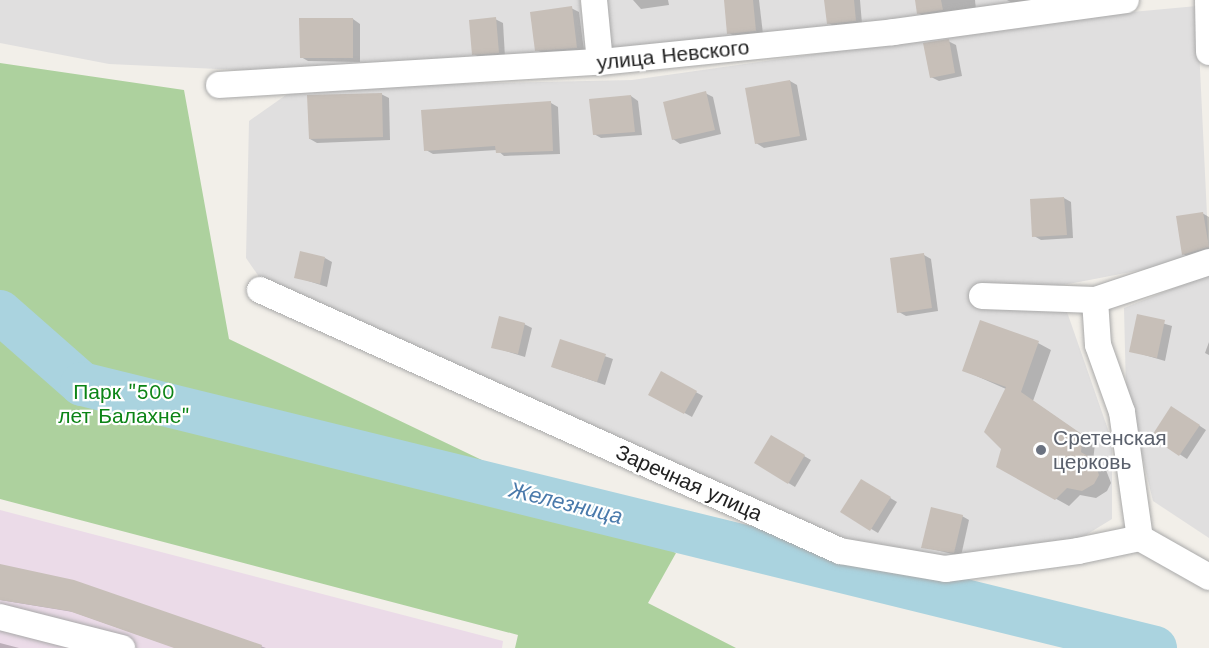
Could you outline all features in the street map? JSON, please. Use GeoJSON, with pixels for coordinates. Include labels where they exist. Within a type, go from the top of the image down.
{"type":"FeatureCollection","features":[{"type":"Feature","properties":{"kind":"street"},"geometry":{"type":"LineString","coordinates":[[594,0],[600,62]]}},
{"type":"Feature","properties":{"kind":"street","name":"улица Невского"},"geometry":{"type":"LineString","coordinates":[[219,85],[600,62],[893,32],[1126,0]]}},
{"type":"Feature","properties":{"kind":"street"},"geometry":{"type":"LineString","coordinates":[[1208,0],[1209,52]]}},
{"type":"Feature","properties":{"kind":"street"},"geometry":{"type":"LineString","coordinates":[[982,296],[1095,300],[1209,262]]}},
{"type":"Feature","properties":{"kind":"street","name":"Заречная улица"},"geometry":{"type":"LineString","coordinates":[[260,290],[840,551],[945,569],[1078,551],[1140,538]]}},
{"type":"Feature","properties":{"kind":"street"},"geometry":{"type":"LineString","coordinates":[[1095,300],[1098,345],[1122,412],[1140,538],[1209,577]]}},
{"type":"Feature","properties":{"kind":"street"},"geometry":{"type":"LineString","coordinates":[[0,617],[122,648]]}},
{"type":"Feature","properties":{"kind":"shaded area"},"geometry":{"type":"Polygon","coordinates":[[[0,0],[580,0],[586,54],[285,72],[109,64],[0,43],[0,0]]]}},
{"type":"Feature","properties":{"kind":"shaded area"},"geometry":{"type":"Polygon","coordinates":[[[605,0],[1060,0],[611,53],[605,0]]]}},
{"type":"Feature","properties":{"kind":"shaded area"},"geometry":{"type":"Polygon","coordinates":[[[1197,6],[1209,257],[1058,286],[1112,441],[1112,519],[1081,538],[944,563],[844,538],[732,495],[262,281],[246,258],[249,121],[286,95],[310,87],[632,80],[1067,18],[1197,6]]]}},
{"type":"Feature","properties":{"kind":"shaded area"},"geometry":{"type":"Polygon","coordinates":[[[1209,274],[1209,538],[1153,501],[1126,390],[1124,308],[1209,274]]]}},
{"type":"Feature","properties":{"kind":"shaded area"},"geometry":{"type":"Polygon","coordinates":[[[0,510],[503,641],[502,648],[0,648],[0,510]]]}},
{"type":"Feature","properties":{"kind":"green space","name":"Парк \"500 лет Балахне\""},"geometry":{"type":"Polygon","coordinates":[[[0,63],[184,90],[229,339],[676,553],[648,603],[736,648],[515,648],[518,635],[0,499],[0,63]]]}},
{"type":"Feature","properties":{"kind":"building"},"geometry":{"type":"Polygon","coordinates":[[[724,0],[753,0],[756,31],[727,34],[724,0]]]}},
{"type":"Feature","properties":{"kind":"building"},"geometry":{"type":"Polygon","coordinates":[[[824,0],[854,0],[856,21],[827,24],[824,0]]]}},
{"type":"Feature","properties":{"kind":"building"},"geometry":{"type":"Polygon","coordinates":[[[915,0],[941,0],[943,10],[917,14],[915,0]]]}},
{"type":"Feature","properties":{"kind":"building"},"geometry":{"type":"Polygon","coordinates":[[[572,6],[577,48],[535,51],[530,12],[572,6]]]}},
{"type":"Feature","properties":{"kind":"building"},"geometry":{"type":"Polygon","coordinates":[[[496,17],[499,53],[472,55],[469,20],[496,17]]]}},
{"type":"Feature","properties":{"kind":"building"},"geometry":{"type":"Polygon","coordinates":[[[299,18],[353,18],[353,58],[300,58],[299,18]]]}},
{"type":"Feature","properties":{"kind":"building"},"geometry":{"type":"Polygon","coordinates":[[[949,39],[955,73],[930,78],[923,43],[949,39]]]}},
{"type":"Feature","properties":{"kind":"building"},"geometry":{"type":"Polygon","coordinates":[[[790,80],[800,136],[755,144],[745,88],[790,80]]]}},
{"type":"Feature","properties":{"kind":"building"},"geometry":{"type":"Polygon","coordinates":[[[706,91],[715,130],[672,140],[663,102],[706,91]]]}},
{"type":"Feature","properties":{"kind":"building"},"geometry":{"type":"Polygon","coordinates":[[[382,93],[383,137],[309,139],[307,95],[382,93]]]}},
{"type":"Feature","properties":{"kind":"building"},"geometry":{"type":"Polygon","coordinates":[[[631,95],[635,132],[593,135],[589,99],[631,95]]]}},
{"type":"Feature","properties":{"kind":"building"},"geometry":{"type":"Polygon","coordinates":[[[551,101],[553,151],[496,153],[495,146],[424,151],[421,110],[551,101]]]}},
{"type":"Feature","properties":{"kind":"building"},"geometry":{"type":"Polygon","coordinates":[[[1064,197],[1067,235],[1032,237],[1030,199],[1064,197]]]}},
{"type":"Feature","properties":{"kind":"building"},"geometry":{"type":"Polygon","coordinates":[[[1203,212],[1209,247],[1182,255],[1176,216],[1203,212]]]}},
{"type":"Feature","properties":{"kind":"building"},"geometry":{"type":"Polygon","coordinates":[[[300,251],[325,257],[320,284],[294,278],[300,251]]]}},
{"type":"Feature","properties":{"kind":"building"},"geometry":{"type":"Polygon","coordinates":[[[924,253],[932,308],[897,313],[890,258],[924,253]]]}},
{"type":"Feature","properties":{"kind":"building"},"geometry":{"type":"Polygon","coordinates":[[[1137,314],[1165,320],[1157,358],[1129,352],[1137,314]]]}},
{"type":"Feature","properties":{"kind":"building"},"geometry":{"type":"Polygon","coordinates":[[[499,316],[525,323],[518,354],[491,348],[499,316]]]}},
{"type":"Feature","properties":{"kind":"building","name":"Сретенская церковь"},"geometry":{"type":"Polygon","coordinates":[[[980,320],[1039,341],[1021,392],[1083,435],[1081,452],[1094,460],[1099,475],[1094,484],[1082,491],[1067,488],[1055,500],[996,467],[1001,449],[984,432],[1006,387],[962,371],[980,320]]]}},
{"type":"Feature","properties":{"kind":"building"},"geometry":{"type":"Polygon","coordinates":[[[560,339],[606,354],[597,382],[551,367],[560,339]]]}},
{"type":"Feature","properties":{"kind":"building"},"geometry":{"type":"Polygon","coordinates":[[[661,371],[697,391],[684,414],[648,395],[661,371]]]}},
{"type":"Feature","properties":{"kind":"building"},"geometry":{"type":"Polygon","coordinates":[[[1171,406],[1200,425],[1179,456],[1151,437],[1171,406]]]}},
{"type":"Feature","properties":{"kind":"building"},"geometry":{"type":"Polygon","coordinates":[[[771,435],[805,455],[788,484],[754,463],[771,435]]]}},
{"type":"Feature","properties":{"kind":"building"},"geometry":{"type":"Polygon","coordinates":[[[861,479],[891,497],[870,531],[840,512],[861,479]]]}},
{"type":"Feature","properties":{"kind":"building"},"geometry":{"type":"Polygon","coordinates":[[[931,507],[963,515],[954,553],[921,548],[931,507]]]}},
{"type":"Feature","properties":{"kind":"building"},"geometry":{"type":"Polygon","coordinates":[[[0,564],[74,580],[262,645],[261,648],[174,648],[69,611],[0,600],[0,564]]]}},
{"type":"Feature","properties":{"kind":"waterway","name":"Железница"},"geometry":{"type":"LineString","coordinates":[[0,312],[82,384],[1155,648]]}},
{"type":"Feature","properties":{"kind":"place","name":"Сретенская церковь"},"geometry":{"type":"Point","coordinates":[1041,450]}}]}
